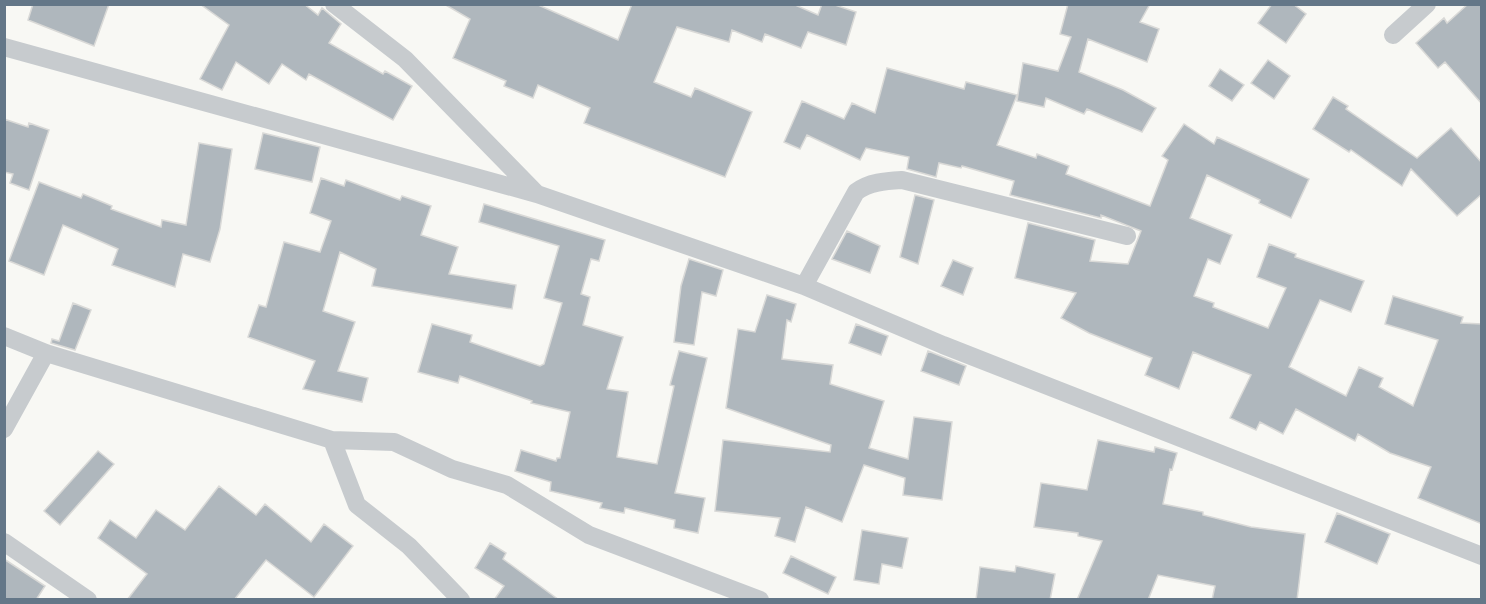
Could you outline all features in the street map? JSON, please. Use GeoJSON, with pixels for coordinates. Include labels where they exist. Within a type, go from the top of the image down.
{"type":"FeatureCollection","features":[{"type":"Feature","properties":{"kind":"street"},"geometry":{"type":"LineString","coordinates":[[334,4],[405,59],[537,194]]}},
{"type":"Feature","properties":{"kind":"street"},"geometry":{"type":"LineString","coordinates":[[1393,35],[1427,4]]}},
{"type":"Feature","properties":{"kind":"street"},"geometry":{"type":"LineString","coordinates":[[5,48],[537,194],[804,286],[943,345],[1482,556]]}},
{"type":"Feature","properties":{"kind":"street"},"geometry":{"type":"LineString","coordinates":[[804,286],[856,192],[863,187],[888,181],[902,180],[1127,236]]}},
{"type":"Feature","properties":{"kind":"street"},"geometry":{"type":"LineString","coordinates":[[4,336],[46,353],[332,440],[394,442],[452,469],[507,485],[589,535],[760,600]]}},
{"type":"Feature","properties":{"kind":"street"},"geometry":{"type":"LineString","coordinates":[[4,429],[46,353]]}},
{"type":"Feature","properties":{"kind":"street"},"geometry":{"type":"LineString","coordinates":[[332,440],[357,505],[409,546],[461,600]]}},
{"type":"Feature","properties":{"kind":"street"},"geometry":{"type":"LineString","coordinates":[[4,542],[88,600]]}},
{"type":"Feature","properties":{"kind":"building"},"geometry":{"type":"Polygon","coordinates":[[[33,4],[109,4],[94,46],[28,20],[33,4]]]}},
{"type":"Feature","properties":{"kind":"building"},"geometry":{"type":"Polygon","coordinates":[[[200,4],[304,4],[318,15],[322,8],[341,24],[329,43],[383,74],[385,71],[412,86],[393,120],[309,74],[306,80],[282,64],[269,84],[236,62],[222,90],[200,79],[229,25],[200,4]]]}},
{"type":"Feature","properties":{"kind":"building"},"geometry":{"type":"Polygon","coordinates":[[[444,4],[536,4],[618,40],[632,4],[793,4],[818,15],[822,4],[832,4],[856,12],[846,45],[808,32],[801,48],[765,34],[762,42],[732,30],[729,42],[677,27],[654,82],[691,97],[695,88],[752,112],[725,177],[584,123],[590,108],[538,85],[533,98],[504,86],[506,81],[453,58],[470,19],[444,4]]]}},
{"type":"Feature","properties":{"kind":"building"},"geometry":{"type":"Polygon","coordinates":[[[1068,4],[1150,4],[1140,22],[1159,29],[1147,62],[1088,39],[1079,72],[1123,90],[1156,108],[1142,132],[1087,109],[1084,114],[1046,98],[1044,107],[1017,101],[1023,63],[1058,71],[1071,37],[1060,34],[1068,4]]]}},
{"type":"Feature","properties":{"kind":"building"},"geometry":{"type":"Polygon","coordinates":[[[1272,4],[1293,4],[1306,14],[1286,43],[1258,23],[1272,4]]]}},
{"type":"Feature","properties":{"kind":"building"},"geometry":{"type":"Polygon","coordinates":[[[1468,4],[1482,4],[1482,104],[1445,62],[1438,68],[1416,43],[1444,18],[1447,23],[1468,4]]]}},
{"type":"Feature","properties":{"kind":"building"},"geometry":{"type":"Polygon","coordinates":[[[1268,60],[1290,76],[1274,99],[1251,83],[1268,60]]]}},
{"type":"Feature","properties":{"kind":"building"},"geometry":{"type":"Polygon","coordinates":[[[887,68],[964,89],[966,82],[1017,95],[997,145],[1036,158],[1037,154],[1069,166],[1066,174],[1150,206],[1168,160],[1162,156],[1184,124],[1214,144],[1217,137],[1309,179],[1291,218],[1259,203],[1260,200],[1207,175],[1190,218],[1232,235],[1220,264],[1208,259],[1194,296],[1214,303],[1213,307],[1268,328],[1286,288],[1257,277],[1269,244],[1296,254],[1295,257],[1364,281],[1351,312],[1320,300],[1289,367],[1346,396],[1359,367],[1383,378],[1379,387],[1413,406],[1438,340],[1385,324],[1393,296],[1463,317],[1461,323],[1482,324],[1482,524],[1418,498],[1431,467],[1390,453],[1358,434],[1355,441],[1296,409],[1283,434],[1260,422],[1256,430],[1230,418],[1251,375],[1193,352],[1179,389],[1145,375],[1152,358],[1089,333],[1061,318],[1076,293],[1015,278],[1028,223],[1095,240],[1090,261],[1128,264],[1141,231],[1101,215],[1101,218],[1010,195],[1014,181],[962,166],[961,168],[939,163],[936,177],[907,169],[909,157],[866,148],[860,160],[807,135],[800,149],[784,142],[802,101],[844,119],[852,103],[875,113],[887,68]]]}},
{"type":"Feature","properties":{"kind":"building"},"geometry":{"type":"Polygon","coordinates":[[[1220,69],[1244,85],[1232,101],[1209,86],[1220,69]]]}},
{"type":"Feature","properties":{"kind":"building"},"geometry":{"type":"Polygon","coordinates":[[[1333,97],[1348,106],[1346,109],[1417,158],[1451,128],[1482,163],[1482,194],[1457,216],[1411,169],[1402,186],[1351,150],[1349,152],[1313,129],[1333,97]]]}},
{"type":"Feature","properties":{"kind":"building"},"geometry":{"type":"Polygon","coordinates":[[[4,119],[28,127],[29,123],[49,130],[29,190],[10,183],[13,174],[4,172],[4,119]]]}},
{"type":"Feature","properties":{"kind":"building"},"geometry":{"type":"Polygon","coordinates":[[[263,133],[320,147],[312,182],[255,169],[263,133]]]}},
{"type":"Feature","properties":{"kind":"building"},"geometry":{"type":"Polygon","coordinates":[[[199,143],[232,149],[220,229],[210,262],[183,254],[175,287],[112,265],[118,249],[63,225],[44,275],[9,261],[39,182],[81,198],[83,194],[112,206],[111,209],[161,227],[162,220],[186,225],[199,143]]]}},
{"type":"Feature","properties":{"kind":"building"},"geometry":{"type":"Polygon","coordinates":[[[321,178],[344,186],[346,180],[400,200],[402,196],[431,206],[421,235],[458,247],[449,274],[516,285],[512,309],[372,286],[376,269],[340,252],[323,311],[355,322],[338,371],[368,378],[362,402],[303,389],[315,361],[248,337],[259,305],[266,307],[284,242],[320,252],[331,221],[310,213],[321,178]]]}},
{"type":"Feature","properties":{"kind":"building"},"geometry":{"type":"Polygon","coordinates":[[[915,195],[934,200],[918,264],[900,257],[915,195]]]}},
{"type":"Feature","properties":{"kind":"building"},"geometry":{"type":"Polygon","coordinates":[[[484,204],[605,240],[599,261],[591,259],[581,294],[590,297],[583,325],[623,337],[607,389],[628,392],[617,457],[657,464],[674,386],[670,385],[679,351],[707,358],[675,493],[705,498],[698,533],[674,528],[675,520],[625,508],[624,513],[600,508],[602,503],[550,491],[551,482],[515,471],[521,450],[556,461],[560,458],[570,412],[531,403],[532,401],[460,376],[458,383],[418,372],[432,324],[472,335],[470,342],[540,366],[544,364],[562,303],[544,298],[559,246],[479,222],[484,204]]]}},
{"type":"Feature","properties":{"kind":"building"},"geometry":{"type":"Polygon","coordinates":[[[847,231],[880,246],[870,273],[832,259],[847,231]]]}},
{"type":"Feature","properties":{"kind":"building"},"geometry":{"type":"Polygon","coordinates":[[[689,259],[723,270],[716,296],[702,292],[694,345],[674,342],[681,286],[689,259]]]}},
{"type":"Feature","properties":{"kind":"building"},"geometry":{"type":"Polygon","coordinates":[[[953,260],[973,268],[963,295],[941,286],[953,260]]]}},
{"type":"Feature","properties":{"kind":"building"},"geometry":{"type":"Polygon","coordinates":[[[767,295],[796,304],[791,322],[787,320],[782,359],[833,365],[830,384],[884,401],[869,448],[908,459],[914,417],[952,422],[942,500],[903,495],[905,478],[864,465],[842,522],[806,507],[795,542],[775,536],[780,518],[715,511],[723,440],[830,452],[831,445],[726,408],[738,329],[755,332],[767,295]]]}},
{"type":"Feature","properties":{"kind":"building"},"geometry":{"type":"Polygon","coordinates":[[[73,303],[91,310],[75,350],[51,343],[52,339],[59,341],[73,303]]]}},
{"type":"Feature","properties":{"kind":"building"},"geometry":{"type":"Polygon","coordinates":[[[856,324],[888,336],[881,355],[849,343],[856,324]]]}},
{"type":"Feature","properties":{"kind":"building"},"geometry":{"type":"Polygon","coordinates":[[[928,351],[966,366],[959,385],[921,371],[928,351]]]}},
{"type":"Feature","properties":{"kind":"building"},"geometry":{"type":"Polygon","coordinates":[[[1098,440],[1154,452],[1155,447],[1177,453],[1172,470],[1170,469],[1163,504],[1203,512],[1203,515],[1251,527],[1305,534],[1297,600],[1212,600],[1215,586],[1158,575],[1148,600],[1077,600],[1102,541],[1078,536],[1078,533],[1034,527],[1041,483],[1087,490],[1098,440]]]}},
{"type":"Feature","properties":{"kind":"building"},"geometry":{"type":"Polygon","coordinates":[[[98,451],[114,464],[60,525],[44,511],[98,451]]]}},
{"type":"Feature","properties":{"kind":"building"},"geometry":{"type":"Polygon","coordinates":[[[219,486],[256,515],[265,504],[311,542],[324,524],[353,546],[314,597],[266,560],[234,600],[127,600],[147,574],[98,538],[110,520],[136,538],[156,510],[185,530],[219,486]]]}},
{"type":"Feature","properties":{"kind":"building"},"geometry":{"type":"Polygon","coordinates":[[[1337,513],[1390,534],[1377,564],[1325,542],[1337,513]]]}},
{"type":"Feature","properties":{"kind":"building"},"geometry":{"type":"Polygon","coordinates":[[[862,530],[908,538],[902,568],[882,564],[879,584],[854,580],[862,530]]]}},
{"type":"Feature","properties":{"kind":"building"},"geometry":{"type":"Polygon","coordinates":[[[490,543],[506,553],[503,559],[559,600],[494,600],[504,586],[475,568],[490,543]]]}},
{"type":"Feature","properties":{"kind":"building"},"geometry":{"type":"Polygon","coordinates":[[[791,556],[836,577],[828,594],[783,573],[791,556]]]}},
{"type":"Feature","properties":{"kind":"building"},"geometry":{"type":"Polygon","coordinates":[[[4,559],[45,586],[36,600],[4,600],[4,559]]]}},
{"type":"Feature","properties":{"kind":"building"},"geometry":{"type":"Polygon","coordinates":[[[1016,566],[1055,574],[1050,600],[976,600],[980,567],[1015,572],[1016,566]]]}}]}
